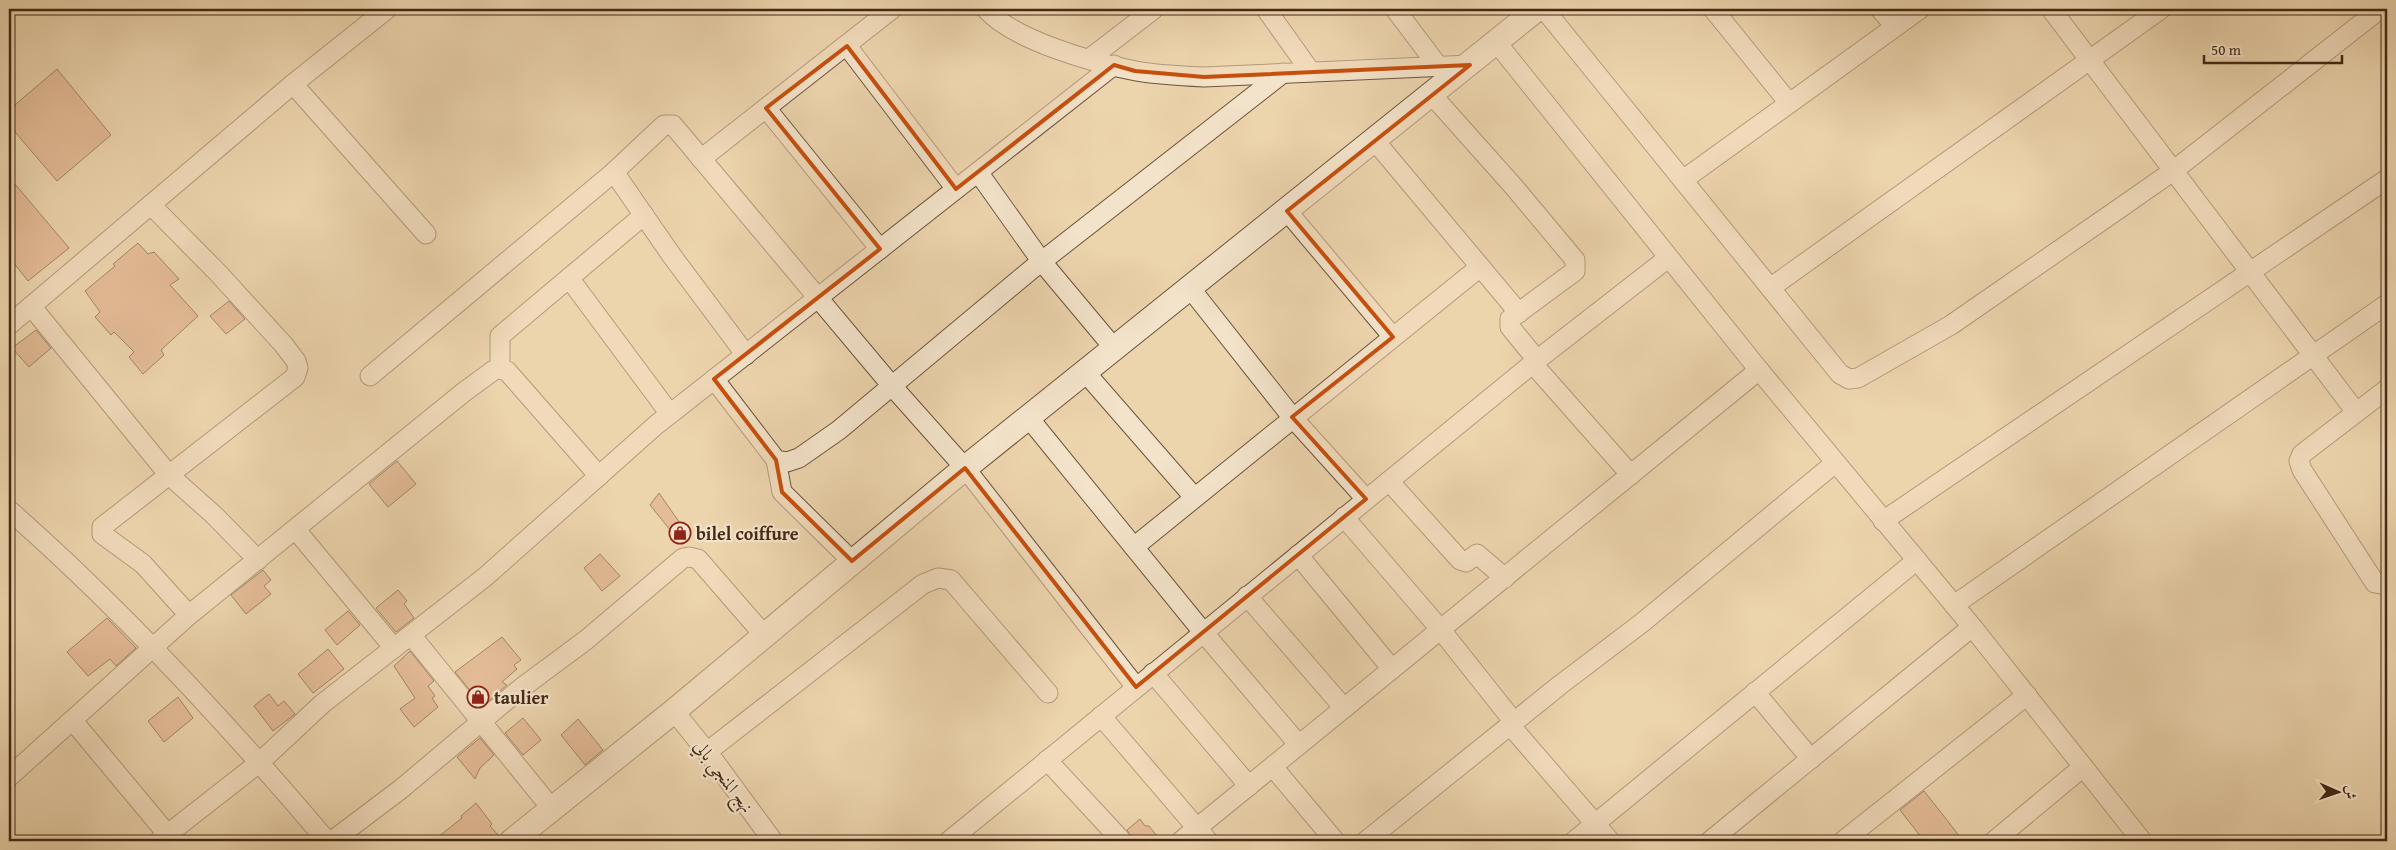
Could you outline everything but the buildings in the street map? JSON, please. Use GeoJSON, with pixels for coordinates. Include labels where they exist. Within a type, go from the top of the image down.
{"type":"FeatureCollection","features":[{"type":"Feature","properties":{"kind":"street"},"geometry":{"type":"LineString","coordinates":[[9,325],[293,84],[387,9]]}},
{"type":"Feature","properties":{"kind":"street"},"geometry":{"type":"LineString","coordinates":[[701,159],[892,9]]}},
{"type":"Feature","properties":{"kind":"street"},"geometry":{"type":"LineString","coordinates":[[986,9],[994,18],[1009,29],[1030,40],[1135,71],[1204,77],[1470,65]]}},
{"type":"Feature","properties":{"kind":"street"},"geometry":{"type":"LineString","coordinates":[[1266,9],[1311,72]]}},
{"type":"Feature","properties":{"kind":"street"},"geometry":{"type":"LineString","coordinates":[[1395,9],[1438,66]]}},
{"type":"Feature","properties":{"kind":"street"},"geometry":{"type":"LineString","coordinates":[[1713,9],[1789,103]]}},
{"type":"Feature","properties":{"kind":"street"},"geometry":{"type":"LineString","coordinates":[[1880,9],[1895,26]]}},
{"type":"Feature","properties":{"kind":"street"},"geometry":{"type":"LineString","coordinates":[[1683,180],[1920,9]]}},
{"type":"Feature","properties":{"kind":"street"},"geometry":{"type":"LineString","coordinates":[[2050,9],[2356,412]]}},
{"type":"Feature","properties":{"kind":"street"},"geometry":{"type":"LineString","coordinates":[[1770,288],[2161,9]]}},
{"type":"Feature","properties":{"kind":"street"},"geometry":{"type":"LineString","coordinates":[[512,841],[674,711],[965,468],[1497,43],[1530,11],[1683,180],[1840,374],[1849,379],[1858,378],[1951,325],[2173,171],[2380,9]]}},
{"type":"Feature","properties":{"kind":"street"},"geometry":{"type":"LineString","coordinates":[[1090,59],[1149,10]]}},
{"type":"Feature","properties":{"kind":"street"},"geometry":{"type":"LineString","coordinates":[[1497,43],[1759,370],[1972,627],[2142,841]]}},
{"type":"Feature","properties":{"kind":"street"},"geometry":{"type":"LineString","coordinates":[[847,46],[956,189]]}},
{"type":"Feature","properties":{"kind":"street"},"geometry":{"type":"LineString","coordinates":[[73,721],[163,838],[260,762],[322,704],[485,577],[670,414],[1114,65]]}},
{"type":"Feature","properties":{"kind":"street"},"geometry":{"type":"LineString","coordinates":[[776,460],[787,462],[798,458],[839,430],[1042,262],[1283,73]]}},
{"type":"Feature","properties":{"kind":"street"},"geometry":{"type":"LineString","coordinates":[[293,84],[426,234]]}},
{"type":"Feature","properties":{"kind":"street"},"geometry":{"type":"LineString","coordinates":[[1432,95],[1514,186],[1575,260],[1576,271],[1510,319],[1510,327],[1535,362],[1631,475]]}},
{"type":"Feature","properties":{"kind":"street"},"geometry":{"type":"LineString","coordinates":[[766,108],[880,249]]}},
{"type":"Feature","properties":{"kind":"street"},"geometry":{"type":"LineString","coordinates":[[370,376],[614,172],[664,125],[669,123],[673,125],[892,386],[965,468],[1136,687]]}},
{"type":"Feature","properties":{"kind":"street"},"geometry":{"type":"LineString","coordinates":[[1374,141],[1519,313]]}},
{"type":"Feature","properties":{"kind":"street"},"geometry":{"type":"LineString","coordinates":[[614,172],[746,355]]}},
{"type":"Feature","properties":{"kind":"street"},"geometry":{"type":"LineString","coordinates":[[978,172],[1042,262],[1114,348]]}},
{"type":"Feature","properties":{"kind":"street"},"geometry":{"type":"LineString","coordinates":[[1884,521],[2387,180]]}},
{"type":"Feature","properties":{"kind":"street"},"geometry":{"type":"LineString","coordinates":[[151,205],[218,273],[276,337],[296,361],[298,368],[295,377],[108,521],[101,530],[106,538],[143,564],[189,615]]}},
{"type":"Feature","properties":{"kind":"street"},"geometry":{"type":"LineString","coordinates":[[1286,211],[1393,337]]}},
{"type":"Feature","properties":{"kind":"street"},"geometry":{"type":"LineString","coordinates":[[500,368],[500,336],[644,216]]}},
{"type":"Feature","properties":{"kind":"street"},"geometry":{"type":"LineString","coordinates":[[949,841],[1366,499],[1535,362],[1668,258]]}},
{"type":"Feature","properties":{"kind":"street"},"geometry":{"type":"LineString","coordinates":[[1134,547],[1292,417],[1480,267]]}},
{"type":"Feature","properties":{"kind":"street"},"geometry":{"type":"LineString","coordinates":[[569,278],[670,414]]}},
{"type":"Feature","properties":{"kind":"street"},"geometry":{"type":"LineString","coordinates":[[1190,288],[1292,417],[1366,499]]}},
{"type":"Feature","properties":{"kind":"street"},"geometry":{"type":"LineString","coordinates":[[1954,605],[2387,304]]}},
{"type":"Feature","properties":{"kind":"street"},"geometry":{"type":"LineString","coordinates":[[31,306],[169,475],[214,515],[258,560]]}},
{"type":"Feature","properties":{"kind":"street"},"geometry":{"type":"LineString","coordinates":[[500,368],[507,371],[524,389],[599,476]]}},
{"type":"Feature","properties":{"kind":"street"},"geometry":{"type":"LineString","coordinates":[[9,777],[189,615],[464,392],[500,368]]}},
{"type":"Feature","properties":{"kind":"street"},"geometry":{"type":"LineString","coordinates":[[1182,841],[1203,835],[1249,786],[1759,370]]}},
{"type":"Feature","properties":{"kind":"street"},"geometry":{"type":"LineString","coordinates":[[1085,372],[1194,497]]}},
{"type":"Feature","properties":{"kind":"street"},"geometry":{"type":"LineString","coordinates":[[714,380],[776,460],[782,492],[852,561]]}},
{"type":"Feature","properties":{"kind":"street"},"geometry":{"type":"LineString","coordinates":[[2387,389],[2302,454],[2300,461],[2302,470],[2375,583],[2387,585]]}},
{"type":"Feature","properties":{"kind":"street"},"geometry":{"type":"LineString","coordinates":[[1028,417],[1203,632],[1299,745]]}},
{"type":"Feature","properties":{"kind":"street"},"geometry":{"type":"LineString","coordinates":[[1366,841],[1643,622],[1835,463]]}},
{"type":"Feature","properties":{"kind":"street"},"geometry":{"type":"LineString","coordinates":[[1389,481],[1460,560],[1466,562],[1477,554],[1505,578]]}},
{"type":"Feature","properties":{"kind":"street"},"geometry":{"type":"LineString","coordinates":[[9,510],[89,583],[154,648],[260,762],[327,841]]}},
{"type":"Feature","properties":{"kind":"street"},"geometry":{"type":"LineString","coordinates":[[1344,517],[1441,630],[1512,724],[1610,841]]}},
{"type":"Feature","properties":{"kind":"street"},"geometry":{"type":"LineString","coordinates":[[296,530],[394,648]]}},
{"type":"Feature","properties":{"kind":"street"},"geometry":{"type":"LineString","coordinates":[[1298,555],[1392,669]]}},
{"type":"Feature","properties":{"kind":"street"},"geometry":{"type":"LineString","coordinates":[[332,841],[401,789],[480,722],[586,640],[682,558],[698,559],[764,636]]}},
{"type":"Feature","properties":{"kind":"street"},"geometry":{"type":"LineString","coordinates":[[1574,841],[1917,560]]}},
{"type":"Feature","properties":{"kind":"street"},"geometry":{"type":"LineString","coordinates":[[707,752],[922,584],[938,578],[951,580],[1048,693]]}},
{"type":"Feature","properties":{"kind":"street"},"geometry":{"type":"LineString","coordinates":[[1247,596],[1344,708]]}},
{"type":"Feature","properties":{"kind":"street"},"geometry":{"type":"LineString","coordinates":[[1710,841],[1972,627]]}},
{"type":"Feature","properties":{"kind":"street"},"geometry":{"type":"LineString","coordinates":[[411,635],[552,809]]}},
{"type":"Feature","properties":{"kind":"street"},"geometry":{"type":"LineString","coordinates":[[1153,673],[1249,786]]}},
{"type":"Feature","properties":{"kind":"street"},"geometry":{"type":"LineString","coordinates":[[1755,692],[1811,759]]}},
{"type":"Feature","properties":{"kind":"street"},"geometry":{"type":"LineString","coordinates":[[1842,841],[2026,695]]}},
{"type":"Feature","properties":{"kind":"street","name":"نهج المنجي بالي"},"geometry":{"type":"LineString","coordinates":[[674,711],[773,841]]}},
{"type":"Feature","properties":{"kind":"street"},"geometry":{"type":"LineString","coordinates":[[1101,716],[1203,835]]}},
{"type":"Feature","properties":{"kind":"street"},"geometry":{"type":"LineString","coordinates":[[1047,760],[1122,841]]}},
{"type":"Feature","properties":{"kind":"street"},"geometry":{"type":"LineString","coordinates":[[1273,767],[1335,841]]}},
{"type":"Feature","properties":{"kind":"street"},"geometry":{"type":"LineString","coordinates":[[1994,841],[2083,767]]}},
{"type":"Feature","properties":{"kind":"highlighted area"},"geometry":{"type":"Polygon","coordinates":[[[847,46],[956,189],[1114,65],[1135,71],[1204,77],[1470,65],[1287,211],[1393,337],[1292,417],[1366,499],[1136,687],[965,468],[852,561],[782,492],[776,460],[714,379],[880,249],[766,108],[847,46]]]}},
{"type":"Feature","properties":{"kind":"place","name":"bilel coiffure"},"geometry":{"type":"Point","coordinates":[680,533]}},
{"type":"Feature","properties":{"kind":"place","name":"taulier"},"geometry":{"type":"Point","coordinates":[478,697]}}]}
